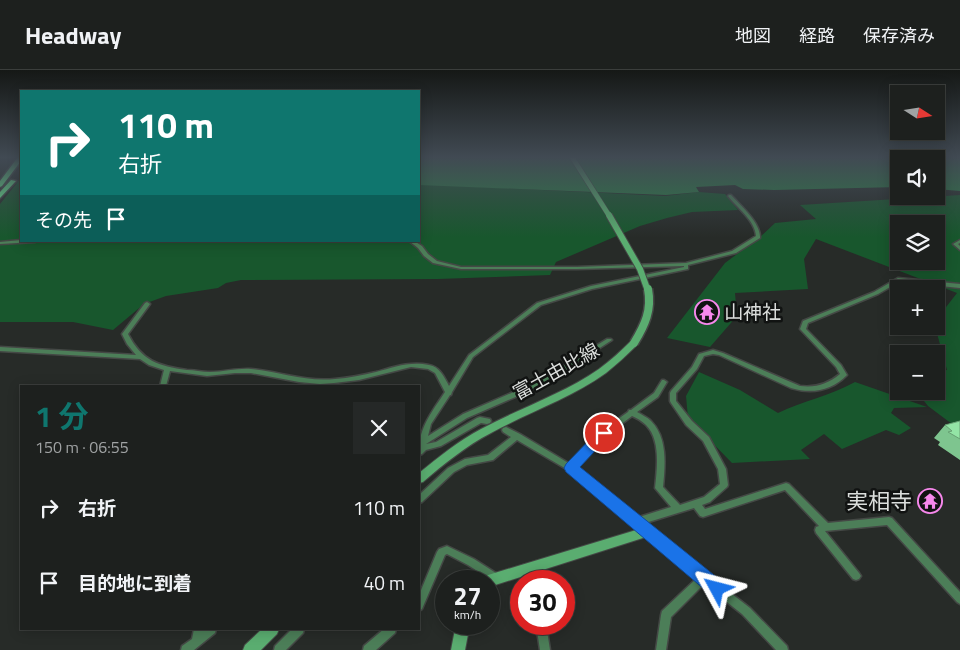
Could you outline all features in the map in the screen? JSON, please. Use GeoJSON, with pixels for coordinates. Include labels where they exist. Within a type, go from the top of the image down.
{"type":"FeatureCollection","features":[{"type":"Feature","properties":{"kind":"highway"},"geometry":{"type":"LineString","coordinates":[[0,196],[9,184]]}},
{"type":"Feature","properties":{"kind":"main road","name":"富士由比線"},"geometry":{"type":"LineString","coordinates":[[420,478],[451,453],[485,432],[602,372],[620,358],[634,343],[649,313],[648,286],[633,256],[589,184]]}},
{"type":"Feature","properties":{"kind":"main road"},"geometry":{"type":"LineString","coordinates":[[500,577],[646,532]]}},
{"type":"Feature","properties":{"kind":"main road"},"geometry":{"type":"LineString","coordinates":[[250,650],[271,630]]}},
{"type":"Feature","properties":{"kind":"main road"},"geometry":{"type":"LineString","coordinates":[[458,650],[461,635]]}},
{"type":"Feature","properties":{"kind":"street"},"geometry":{"type":"LineString","coordinates":[[412,242],[435,262],[461,268],[577,268],[686,264],[710,260],[734,252],[758,237],[756,226],[730,196]]}},
{"type":"Feature","properties":{"kind":"street"},"geometry":{"type":"LineString","coordinates":[[960,241],[955,244],[960,249]]}},
{"type":"Feature","properties":{"kind":"street"},"geometry":{"type":"LineString","coordinates":[[0,243],[20,242]]}},
{"type":"Feature","properties":{"kind":"street"},"geometry":{"type":"LineString","coordinates":[[421,448],[428,424],[471,356],[539,304],[591,288],[686,268],[686,264]]}},
{"type":"Feature","properties":{"kind":"street"},"geometry":{"type":"LineString","coordinates":[[636,522],[707,500],[724,485],[722,469],[706,439],[689,423],[673,401],[673,393],[695,368],[701,355],[712,352],[721,354],[798,388],[812,390],[835,383],[844,375],[840,366],[803,329],[804,322],[876,293],[898,280],[960,286]]}},
{"type":"Feature","properties":{"kind":"street"},"geometry":{"type":"LineString","coordinates":[[140,358],[125,334],[147,304]]}},
{"type":"Feature","properties":{"kind":"street"},"geometry":{"type":"LineString","coordinates":[[421,448],[465,416],[541,383],[609,340]]}},
{"type":"Feature","properties":{"kind":"street"},"geometry":{"type":"LineString","coordinates":[[0,349],[140,358],[167,370],[212,374],[244,371],[306,381],[326,382],[348,381],[411,365],[421,366],[438,372],[449,393]]}},
{"type":"Feature","properties":{"kind":"street"},"geometry":{"type":"LineString","coordinates":[[163,385],[167,370]]}},
{"type":"Feature","properties":{"kind":"street"},"geometry":{"type":"LineString","coordinates":[[571,468],[604,433],[656,395],[664,382]]}},
{"type":"Feature","properties":{"kind":"street"},"geometry":{"type":"LineString","coordinates":[[631,412],[648,422],[652,428],[660,449],[659,488],[678,509]]}},
{"type":"Feature","properties":{"kind":"street"},"geometry":{"type":"LineString","coordinates":[[421,448],[438,444],[480,420],[488,421]]}},
{"type":"Feature","properties":{"kind":"street"},"geometry":{"type":"LineString","coordinates":[[506,430],[571,468],[646,532],[746,611],[783,650]]}},
{"type":"Feature","properties":{"kind":"street"},"geometry":{"type":"LineString","coordinates":[[420,499],[451,470],[465,462],[490,458],[516,436]]}},
{"type":"Feature","properties":{"kind":"street"},"geometry":{"type":"LineString","coordinates":[[696,504],[702,513],[786,486],[826,527]]}},
{"type":"Feature","properties":{"kind":"street"},"geometry":{"type":"LineString","coordinates":[[856,576],[819,530],[826,527],[889,522],[960,598]]}},
{"type":"Feature","properties":{"kind":"street"},"geometry":{"type":"LineString","coordinates":[[420,604],[442,552],[447,550],[471,562],[480,570]]}},
{"type":"Feature","properties":{"kind":"street"},"geometry":{"type":"LineString","coordinates":[[661,650],[666,615],[703,578]]}},
{"type":"Feature","properties":{"kind":"street"},"geometry":{"type":"LineString","coordinates":[[193,646],[199,630]]}},
{"type":"Feature","properties":{"kind":"street"},"geometry":{"type":"LineString","coordinates":[[186,650],[210,630]]}},
{"type":"Feature","properties":{"kind":"street"},"geometry":{"type":"LineString","coordinates":[[280,650],[298,630]]}},
{"type":"Feature","properties":{"kind":"street"},"geometry":{"type":"LineString","coordinates":[[368,650],[389,630]]}},
{"type":"Feature","properties":{"kind":"street"},"geometry":{"type":"LineString","coordinates":[[543,635],[545,650]]}},
{"type":"Feature","properties":{"kind":"shaded area"},"geometry":{"type":"Polygon","coordinates":[[[16,184],[20,184],[20,242],[420,242],[420,184],[665,196],[699,192],[725,194],[738,210],[692,212],[640,226],[556,262],[550,275],[438,279],[241,280],[226,283],[218,288],[166,296],[144,304],[113,330],[73,322],[0,322],[0,204],[16,184]]]}},
{"type":"Feature","properties":{"kind":"shaded area"},"geometry":{"type":"Polygon","coordinates":[[[420,184],[890,184],[890,187],[774,190],[743,189],[735,185],[696,187],[699,192],[666,195],[420,184]]]}},
{"type":"Feature","properties":{"kind":"shaded area"},"geometry":{"type":"Polygon","coordinates":[[[945,184],[960,184],[960,191],[945,190],[945,184]]]}},
{"type":"Feature","properties":{"kind":"shaded area"},"geometry":{"type":"Polygon","coordinates":[[[960,195],[960,430],[928,406],[923,400],[945,400],[945,370],[947,370],[945,345],[940,345],[937,335],[945,335],[945,308],[957,293],[945,288],[945,280],[923,280],[897,270],[945,270],[945,215],[890,215],[890,267],[816,239],[804,259],[808,289],[735,293],[737,316],[710,347],[667,338],[725,263],[760,237],[775,223],[816,219],[800,205],[890,199],[890,205],[945,205],[945,196],[960,195]]]}},
{"type":"Feature","properties":{"kind":"shaded area"},"geometry":{"type":"Polygon","coordinates":[[[699,372],[740,390],[778,413],[855,382],[890,394],[890,400],[907,400],[927,407],[894,408],[891,413],[911,428],[899,435],[886,430],[842,449],[824,434],[801,450],[810,459],[732,463],[688,418],[686,396],[699,372]]]}},
{"type":"Feature","properties":{"kind":"building"},"geometry":{"type":"Polygon","coordinates":[[[960,421],[960,439],[948,432],[952,431],[945,425],[960,421]]]}},
{"type":"Feature","properties":{"kind":"place","name":"山神社"},"geometry":{"type":"Point","coordinates":[707,312]}},
{"type":"Feature","properties":{"kind":"place","name":"実相寺"},"geometry":{"type":"Point","coordinates":[930,501]}},
{"type":"Feature","properties":{"kind":"route"},"geometry":{"type":"LineString","coordinates":[[604,433],[571,468],[717,589]]}}]}
